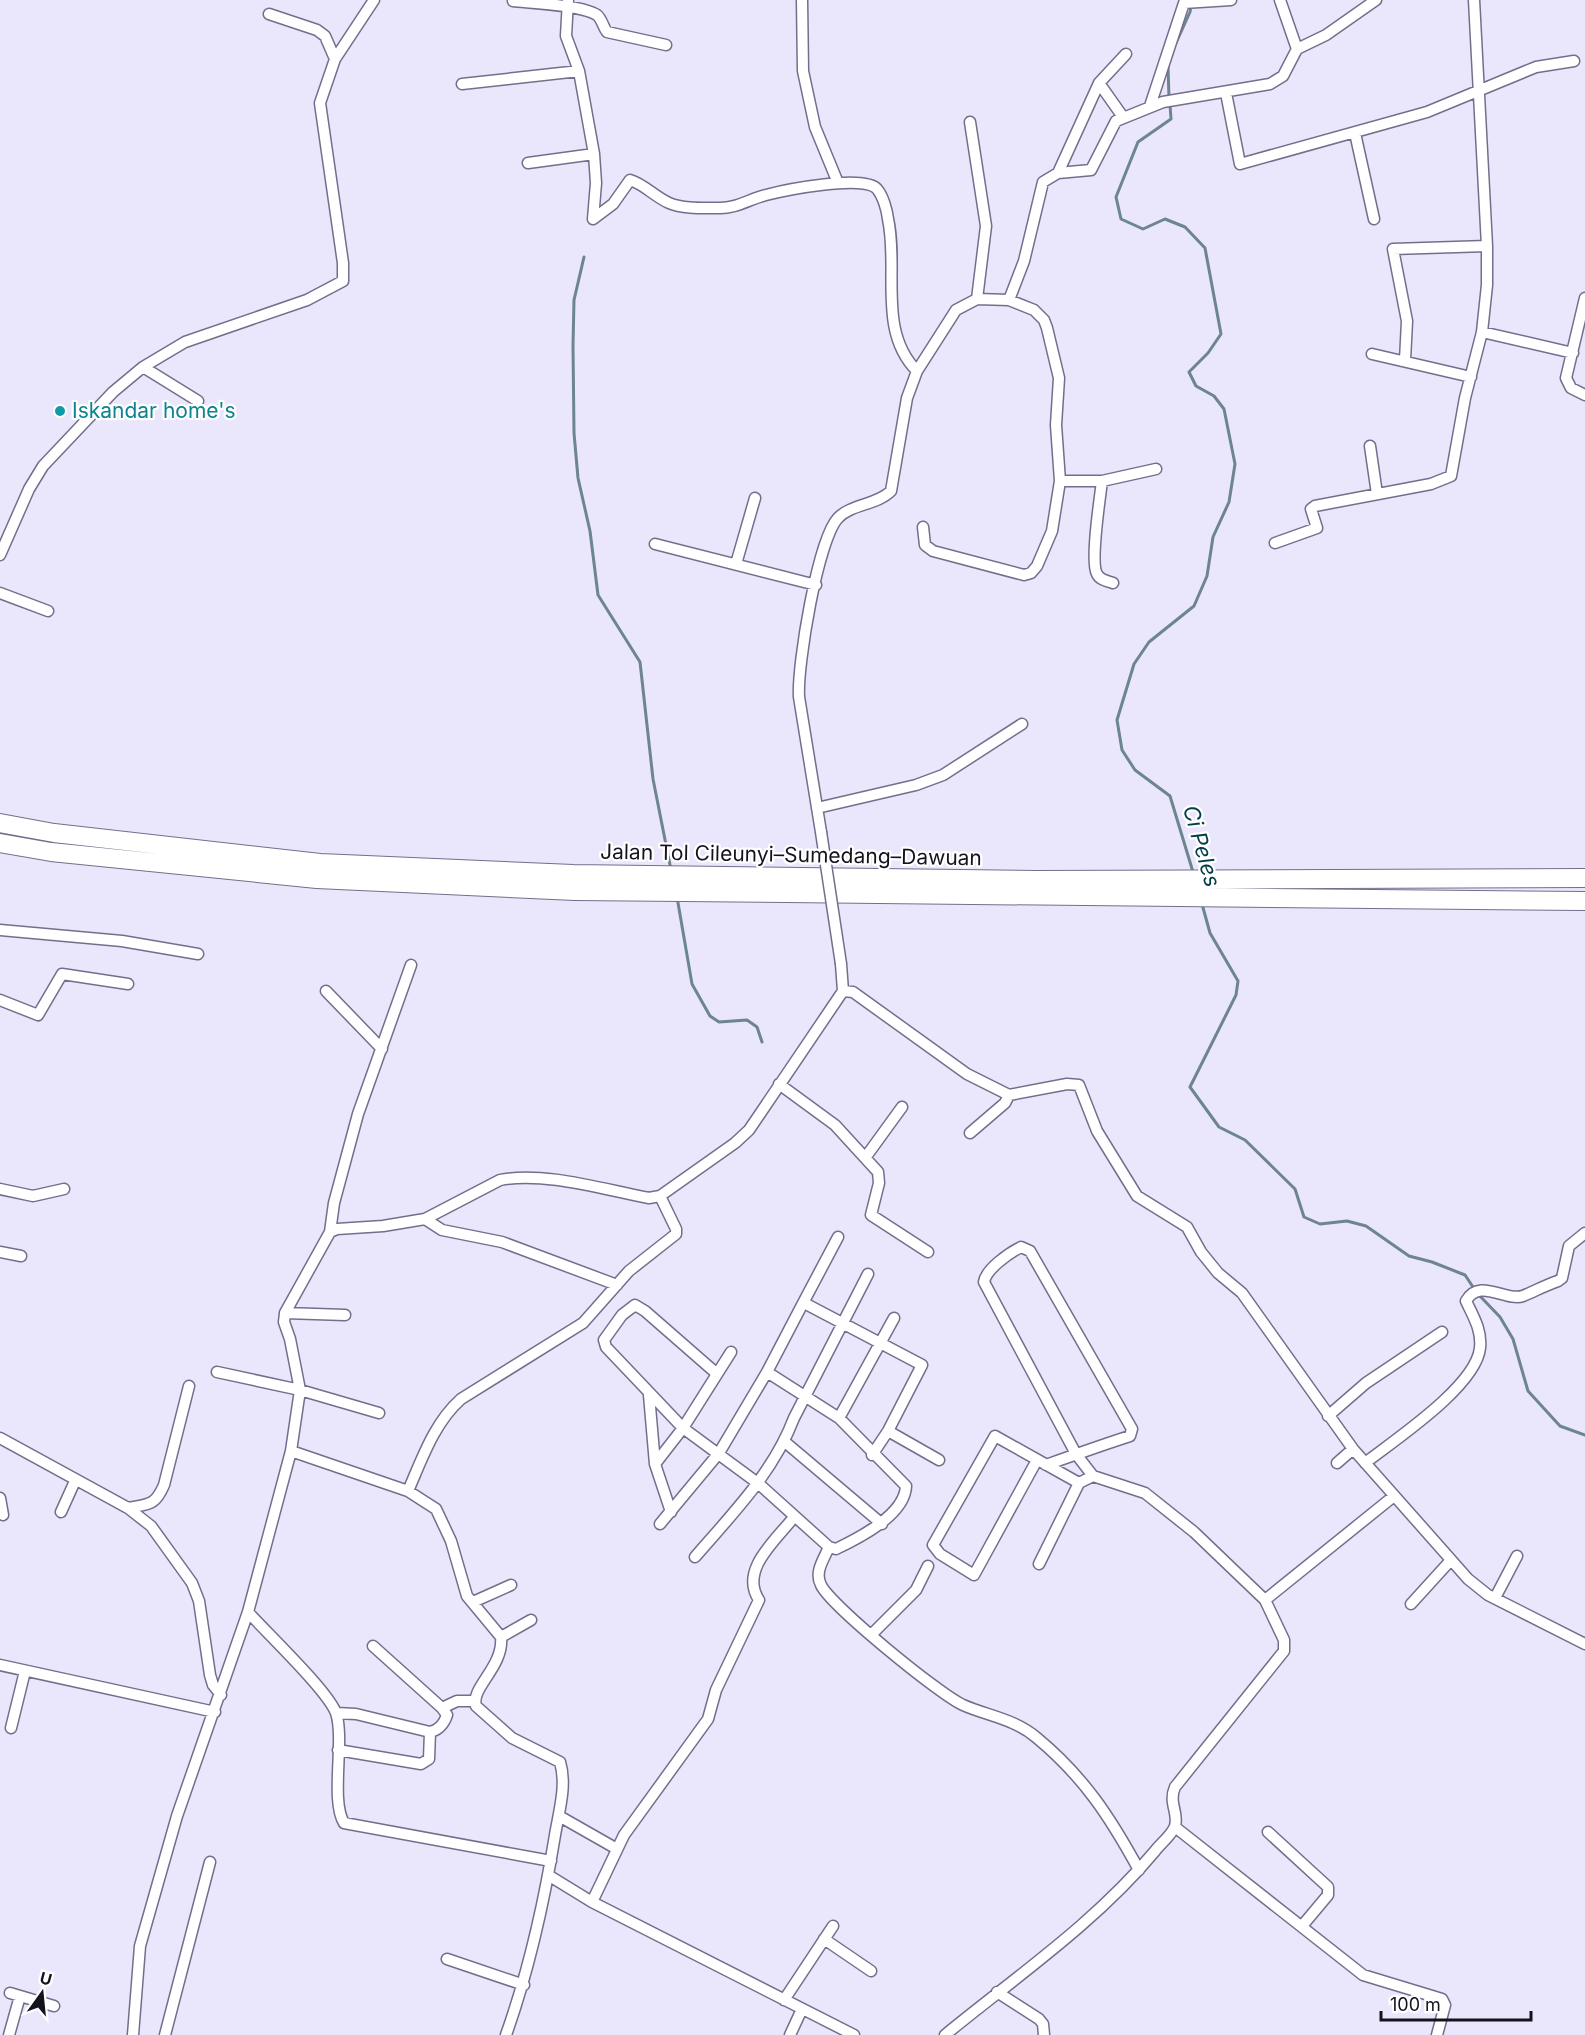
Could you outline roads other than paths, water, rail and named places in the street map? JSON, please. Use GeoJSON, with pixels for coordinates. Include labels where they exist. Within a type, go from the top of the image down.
{"type":"FeatureCollection","features":[{"type":"Feature","properties":{"kind":"highway","name":"Jalan Tol Cileunyi–Sumedang–Dawuan"},"geometry":{"type":"LineString","coordinates":[[0,824],[100,839],[320,863],[573,874],[1036,889],[1425,900],[1585,901]]}},
{"type":"Feature","properties":{"kind":"highway","name":"Jalan Tol Cileunyi–Sumedang–Dawuan"},"geometry":{"type":"LineString","coordinates":[[0,843],[51,852],[317,879],[574,891],[896,892],[1422,878],[1585,878]]}},
{"type":"Feature","properties":{"kind":"highway"},"geometry":{"type":"LineString","coordinates":[[1503,878],[1585,868]]}},
{"type":"Feature","properties":{"kind":"street"},"geometry":{"type":"LineString","coordinates":[[0,555],[29,489],[43,466],[113,392],[143,367],[185,342],[307,300],[342,281],[343,263],[320,103],[335,59],[374,0]]}},
{"type":"Feature","properties":{"kind":"street"},"geometry":{"type":"LineString","coordinates":[[802,0],[803,71],[820,143],[838,183]]}},
{"type":"Feature","properties":{"kind":"street"},"geometry":{"type":"LineString","coordinates":[[1150,106],[1181,6],[1192,2],[1231,0]]}},
{"type":"Feature","properties":{"kind":"street"},"geometry":{"type":"LineString","coordinates":[[1280,0],[1297,49]]}},
{"type":"Feature","properties":{"kind":"street"},"geometry":{"type":"LineString","coordinates":[[1010,300],[1024,261],[1043,182],[1058,173],[1091,170],[1109,130],[1116,121],[1163,102],[1270,84],[1283,76],[1297,49],[1326,35],[1376,0]]}},
{"type":"Feature","properties":{"kind":"street"},"geometry":{"type":"LineString","coordinates":[[1275,543],[1317,528],[1312,508],[1448,480],[1451,477],[1482,332],[1487,285],[1474,0]]}},
{"type":"Feature","properties":{"kind":"street"},"geometry":{"type":"LineString","coordinates":[[513,1],[568,4],[597,15],[609,33],[666,45]]}},
{"type":"Feature","properties":{"kind":"street"},"geometry":{"type":"LineString","coordinates":[[568,4],[566,36],[579,70],[594,154],[596,183],[593,219],[613,204],[630,180],[674,205],[716,208],[727,208],[770,194],[838,183],[870,184],[877,189],[887,212],[891,231],[893,325],[902,355],[917,371]]}},
{"type":"Feature","properties":{"kind":"street"},"geometry":{"type":"LineString","coordinates":[[269,14],[317,30],[325,36],[335,59]]}},
{"type":"Feature","properties":{"kind":"street"},"geometry":{"type":"LineString","coordinates":[[1058,173],[1099,83],[1126,54]]}},
{"type":"Feature","properties":{"kind":"street"},"geometry":{"type":"LineString","coordinates":[[1226,93],[1240,164],[1427,112],[1536,67],[1574,61]]}},
{"type":"Feature","properties":{"kind":"street"},"geometry":{"type":"LineString","coordinates":[[462,84],[579,70]]}},
{"type":"Feature","properties":{"kind":"street"},"geometry":{"type":"LineString","coordinates":[[1099,83],[1123,117]]}},
{"type":"Feature","properties":{"kind":"street"},"geometry":{"type":"LineString","coordinates":[[970,122],[986,226],[977,299]]}},
{"type":"Feature","properties":{"kind":"street"},"geometry":{"type":"LineString","coordinates":[[1355,133],[1374,219]]}},
{"type":"Feature","properties":{"kind":"street"},"geometry":{"type":"LineString","coordinates":[[528,163],[594,154]]}},
{"type":"Feature","properties":{"kind":"street"},"geometry":{"type":"LineString","coordinates":[[1405,360],[1407,321],[1393,249],[1487,246]]}},
{"type":"Feature","properties":{"kind":"street"},"geometry":{"type":"LineString","coordinates":[[1585,298],[1566,378],[1571,388],[1585,395]]}},
{"type":"Feature","properties":{"kind":"street"},"geometry":{"type":"LineString","coordinates":[[330,1232],[337,1229],[383,1226],[425,1219],[500,1180],[512,1178],[556,1179],[649,1198],[660,1196],[735,1143],[749,1130],[843,991],[842,964],[799,685],[806,619],[830,532],[842,514],[883,498],[891,491],[902,420],[917,371],[956,310],[977,299],[1010,300],[1034,310],[1044,320],[1047,328],[1059,378],[1056,425],[1060,481],[1052,531],[1037,566],[1028,574],[928,549],[925,545],[923,527]]}},
{"type":"Feature","properties":{"kind":"street"},"geometry":{"type":"LineString","coordinates":[[1482,332],[1573,353]]}},
{"type":"Feature","properties":{"kind":"street"},"geometry":{"type":"LineString","coordinates":[[1372,354],[1471,377]]}},
{"type":"Feature","properties":{"kind":"street"},"geometry":{"type":"LineString","coordinates":[[143,367],[198,401]]}},
{"type":"Feature","properties":{"kind":"street"},"geometry":{"type":"LineString","coordinates":[[1370,446],[1377,494]]}},
{"type":"Feature","properties":{"kind":"street"},"geometry":{"type":"LineString","coordinates":[[1060,481],[1102,481],[1156,470]]}},
{"type":"Feature","properties":{"kind":"street"},"geometry":{"type":"LineString","coordinates":[[1102,481],[1095,546],[1095,572],[1113,583]]}},
{"type":"Feature","properties":{"kind":"street"},"geometry":{"type":"LineString","coordinates":[[736,564],[755,498]]}},
{"type":"Feature","properties":{"kind":"street"},"geometry":{"type":"LineString","coordinates":[[655,544],[816,585]]}},
{"type":"Feature","properties":{"kind":"street"},"geometry":{"type":"LineString","coordinates":[[0,593],[48,611]]}},
{"type":"Feature","properties":{"kind":"street"},"geometry":{"type":"LineString","coordinates":[[817,808],[916,785],[943,775],[1022,724]]}},
{"type":"Feature","properties":{"kind":"street"},"geometry":{"type":"LineString","coordinates":[[0,930],[122,941],[198,954]]}},
{"type":"Feature","properties":{"kind":"street"},"geometry":{"type":"LineString","coordinates":[[133,2035],[140,1946],[174,1826],[248,1612],[291,1451],[300,1390],[290,1339],[284,1322],[285,1313],[330,1232],[334,1203],[355,1125],[411,965]]}},
{"type":"Feature","properties":{"kind":"street"},"geometry":{"type":"LineString","coordinates":[[0,1000],[38,1015],[62,974],[128,984]]}},
{"type":"Feature","properties":{"kind":"street"},"geometry":{"type":"LineString","coordinates":[[326,991],[382,1049]]}},
{"type":"Feature","properties":{"kind":"street"},"geometry":{"type":"LineString","coordinates":[[843,991],[853,992],[967,1074],[1009,1095],[1067,1083],[1079,1085],[1097,1131],[1137,1196],[1188,1227],[1201,1252],[1218,1274],[1242,1293],[1353,1449],[1451,1560],[1477,1588],[1585,1644]]}},
{"type":"Feature","properties":{"kind":"street"},"geometry":{"type":"LineString","coordinates":[[779,1084],[835,1125],[878,1172],[879,1183],[871,1215],[928,1252]]}},
{"type":"Feature","properties":{"kind":"street"},"geometry":{"type":"LineString","coordinates":[[970,1133],[1005,1103],[1009,1095]]}},
{"type":"Feature","properties":{"kind":"street"},"geometry":{"type":"LineString","coordinates":[[865,1158],[902,1107]]}},
{"type":"Feature","properties":{"kind":"street"},"geometry":{"type":"LineString","coordinates":[[0,1189],[33,1196],[64,1189]]}},
{"type":"Feature","properties":{"kind":"street"},"geometry":{"type":"LineString","coordinates":[[408,1491],[424,1453],[448,1410],[461,1399],[583,1323],[629,1271],[677,1233],[660,1196]]}},
{"type":"Feature","properties":{"kind":"street"},"geometry":{"type":"LineString","coordinates":[[425,1219],[442,1230],[502,1242],[617,1285]]}},
{"type":"Feature","properties":{"kind":"street"},"geometry":{"type":"LineString","coordinates":[[1365,1463],[1461,1386],[1478,1360],[1480,1346],[1477,1322],[1466,1301],[1470,1295],[1482,1290],[1515,1297],[1558,1281],[1562,1278],[1569,1246],[1585,1233]]}},
{"type":"Feature","properties":{"kind":"street"},"geometry":{"type":"LineString","coordinates":[[660,1524],[719,1453],[767,1372],[838,1237]]}},
{"type":"Feature","properties":{"kind":"street"},"geometry":{"type":"LineString","coordinates":[[945,2035],[1094,1916],[1140,1870],[1174,1827],[1175,1817],[1170,1797],[1174,1787],[1284,1651],[1284,1640],[1265,1600],[1194,1532],[1145,1493],[1094,1476],[1076,1454],[984,1282],[985,1276],[992,1269],[1021,1247],[1030,1251],[1132,1429],[1130,1436],[1076,1454],[1042,1462],[974,1575],[940,1554],[933,1545],[992,1438],[999,1438],[1042,1462],[1079,1483]]}},
{"type":"Feature","properties":{"kind":"street"},"geometry":{"type":"LineString","coordinates":[[0,1252],[21,1256]]}},
{"type":"Feature","properties":{"kind":"street"},"geometry":{"type":"LineString","coordinates":[[695,1557],[759,1484],[785,1442],[868,1274]]}},
{"type":"Feature","properties":{"kind":"street"},"geometry":{"type":"LineString","coordinates":[[802,1305],[806,1304],[923,1366],[888,1431],[872,1455]]}},
{"type":"Feature","properties":{"kind":"street"},"geometry":{"type":"LineString","coordinates":[[716,1373],[645,1311],[631,1306],[605,1337],[604,1344],[649,1395],[683,1428],[759,1484],[829,1546],[836,1549],[882,1524],[902,1499],[906,1488],[839,1418],[767,1372]]}},
{"type":"Feature","properties":{"kind":"street"},"geometry":{"type":"LineString","coordinates":[[285,1313],[345,1315]]}},
{"type":"Feature","properties":{"kind":"street"},"geometry":{"type":"LineString","coordinates":[[839,1418],[894,1318]]}},
{"type":"Feature","properties":{"kind":"street"},"geometry":{"type":"LineString","coordinates":[[1328,1416],[1366,1383],[1443,1332]]}},
{"type":"Feature","properties":{"kind":"street"},"geometry":{"type":"LineString","coordinates":[[655,1464],[683,1428],[716,1373],[731,1353]]}},
{"type":"Feature","properties":{"kind":"street"},"geometry":{"type":"LineString","coordinates":[[217,1372],[300,1390],[379,1413]]}},
{"type":"Feature","properties":{"kind":"street"},"geometry":{"type":"LineString","coordinates":[[128,1508],[153,1503],[158,1498],[189,1386]]}},
{"type":"Feature","properties":{"kind":"street"},"geometry":{"type":"LineString","coordinates":[[649,1395],[655,1464],[671,1512]]}},
{"type":"Feature","properties":{"kind":"street"},"geometry":{"type":"LineString","coordinates":[[888,1431],[939,1460]]}},
{"type":"Feature","properties":{"kind":"street"},"geometry":{"type":"LineString","coordinates":[[0,1438],[128,1508],[151,1526],[192,1583],[204,1622],[210,1675],[213,1685],[221,1695]]}},
{"type":"Feature","properties":{"kind":"street"},"geometry":{"type":"LineString","coordinates":[[785,1442],[882,1524]]}},
{"type":"Feature","properties":{"kind":"street"},"geometry":{"type":"LineString","coordinates":[[1337,1463],[1353,1449]]}},
{"type":"Feature","properties":{"kind":"street"},"geometry":{"type":"LineString","coordinates":[[291,1451],[408,1491],[436,1509],[444,1521],[464,1591],[501,1638],[500,1657],[476,1694],[474,1701],[479,1711],[512,1738],[560,1762],[563,1779],[551,1861],[524,1985],[506,2035]]}},
{"type":"Feature","properties":{"kind":"street"},"geometry":{"type":"LineString","coordinates":[[1039,1564],[1079,1483],[1094,1476]]}},
{"type":"Feature","properties":{"kind":"street"},"geometry":{"type":"LineString","coordinates":[[61,1512],[75,1481]]}},
{"type":"Feature","properties":{"kind":"street"},"geometry":{"type":"LineString","coordinates":[[1265,1600],[1394,1496]]}},
{"type":"Feature","properties":{"kind":"street"},"geometry":{"type":"LineString","coordinates":[[0,1498],[3,1515]]}},
{"type":"Feature","properties":{"kind":"street"},"geometry":{"type":"LineString","coordinates":[[592,1902],[617,1849],[708,1719],[716,1690],[759,1600],[752,1590],[751,1579],[755,1567],[794,1516]]}},
{"type":"Feature","properties":{"kind":"street"},"geometry":{"type":"LineString","coordinates":[[829,1546],[818,1574],[821,1586],[871,1635],[922,1678],[961,1704],[1011,1721],[1035,1736],[1070,1768],[1107,1813],[1140,1870]]}},
{"type":"Feature","properties":{"kind":"street"},"geometry":{"type":"LineString","coordinates":[[1495,1598],[1517,1556]]}},
{"type":"Feature","properties":{"kind":"street"},"geometry":{"type":"LineString","coordinates":[[1411,1604],[1451,1560]]}},
{"type":"Feature","properties":{"kind":"street"},"geometry":{"type":"LineString","coordinates":[[871,1635],[916,1590],[928,1566]]}},
{"type":"Feature","properties":{"kind":"street"},"geometry":{"type":"LineString","coordinates":[[473,1602],[511,1584]]}},
{"type":"Feature","properties":{"kind":"street"},"geometry":{"type":"LineString","coordinates":[[248,1612],[324,1695],[336,1713],[342,1820],[349,1826],[551,1861]]}},
{"type":"Feature","properties":{"kind":"street"},"geometry":{"type":"LineString","coordinates":[[501,1638],[531,1620]]}},
{"type":"Feature","properties":{"kind":"street"},"geometry":{"type":"LineString","coordinates":[[336,1713],[356,1714],[430,1732],[435,1731],[445,1721],[447,1715],[442,1708],[373,1646]]}},
{"type":"Feature","properties":{"kind":"street"},"geometry":{"type":"LineString","coordinates":[[0,1665],[215,1712]]}},
{"type":"Feature","properties":{"kind":"street"},"geometry":{"type":"LineString","coordinates":[[11,1728],[25,1671]]}},
{"type":"Feature","properties":{"kind":"street"},"geometry":{"type":"LineString","coordinates":[[442,1708],[457,1701],[474,1701]]}},
{"type":"Feature","properties":{"kind":"street"},"geometry":{"type":"LineString","coordinates":[[338,1750],[421,1764],[429,1759],[430,1732]]}},
{"type":"Feature","properties":{"kind":"street"},"geometry":{"type":"LineString","coordinates":[[559,1816],[617,1849]]}},
{"type":"Feature","properties":{"kind":"street"},"geometry":{"type":"LineString","coordinates":[[1174,1827],[1363,1975],[1442,1999],[1445,2005],[1437,2035]]}},
{"type":"Feature","properties":{"kind":"street"},"geometry":{"type":"LineString","coordinates":[[1268,1832],[1328,1887],[1328,1895],[1302,1926]]}},
{"type":"Feature","properties":{"kind":"street"},"geometry":{"type":"LineString","coordinates":[[165,2035],[210,1862]]}},
{"type":"Feature","properties":{"kind":"street"},"geometry":{"type":"LineString","coordinates":[[548,1875],[592,1902],[854,2035]]}},
{"type":"Feature","properties":{"kind":"street"},"geometry":{"type":"LineString","coordinates":[[784,2000],[832,1926]]}},
{"type":"Feature","properties":{"kind":"street"},"geometry":{"type":"LineString","coordinates":[[824,1939],[871,1971]]}},
{"type":"Feature","properties":{"kind":"street"},"geometry":{"type":"LineString","coordinates":[[447,1959],[524,1985]]}},
{"type":"Feature","properties":{"kind":"street"},"geometry":{"type":"LineString","coordinates":[[997,1992],[1039,2019],[1043,2024],[1044,2035]]}},
{"type":"Feature","properties":{"kind":"street"},"geometry":{"type":"LineString","coordinates":[[9,2035],[15,1994],[54,2006]]}},
{"type":"Feature","properties":{"kind":"street"},"geometry":{"type":"LineString","coordinates":[[790,2035],[802,2009]]}},
{"type":"Feature","properties":{"kind":"waterway","name":"Ci Peles"},"geometry":{"type":"LineString","coordinates":[[1176,43],[1191,5]]}},
{"type":"Feature","properties":{"kind":"waterway","name":"Ci Peles"},"geometry":{"type":"LineString","coordinates":[[1168,66],[1169,98]]}},
{"type":"Feature","properties":{"kind":"waterway","name":"Ci Peles"},"geometry":{"type":"LineString","coordinates":[[1170,105],[1171,119],[1138,142],[1116,197],[1121,219],[1143,229],[1165,219],[1185,227],[1205,248],[1221,334],[1208,353],[1189,372],[1196,386],[1214,396],[1224,409],[1235,464],[1229,502],[1213,537],[1207,576],[1194,606],[1149,642],[1134,664],[1117,720],[1122,750],[1135,770],[1170,796],[1193,872]]}},
{"type":"Feature","properties":{"kind":"waterway"},"geometry":{"type":"LineString","coordinates":[[584,257],[574,300],[574,433],[578,478],[590,531],[598,595],[640,662],[653,779],[671,870]]}},
{"type":"Feature","properties":{"kind":"waterway"},"geometry":{"type":"LineString","coordinates":[[677,897],[692,984],[710,1016],[719,1022],[747,1020],[757,1027],[762,1042]]}},
{"type":"Feature","properties":{"kind":"waterway","name":"Ci Peles"},"geometry":{"type":"LineString","coordinates":[[1202,904],[1210,933],[1238,981],[1236,995],[1190,1087],[1219,1127],[1245,1140],[1295,1189],[1304,1217],[1320,1224],[1347,1221],[1366,1226],[1409,1256],[1465,1275],[1475,1290]]}},
{"type":"Feature","properties":{"kind":"waterway","name":"Ci Peles"},"geometry":{"type":"LineString","coordinates":[[1479,1295],[1500,1317],[1513,1339],[1528,1391],[1560,1426],[1585,1435]]}},
{"type":"Feature","properties":{"kind":"place","name":"Iskandar home's"},"geometry":{"type":"Point","coordinates":[60,411]}}]}
